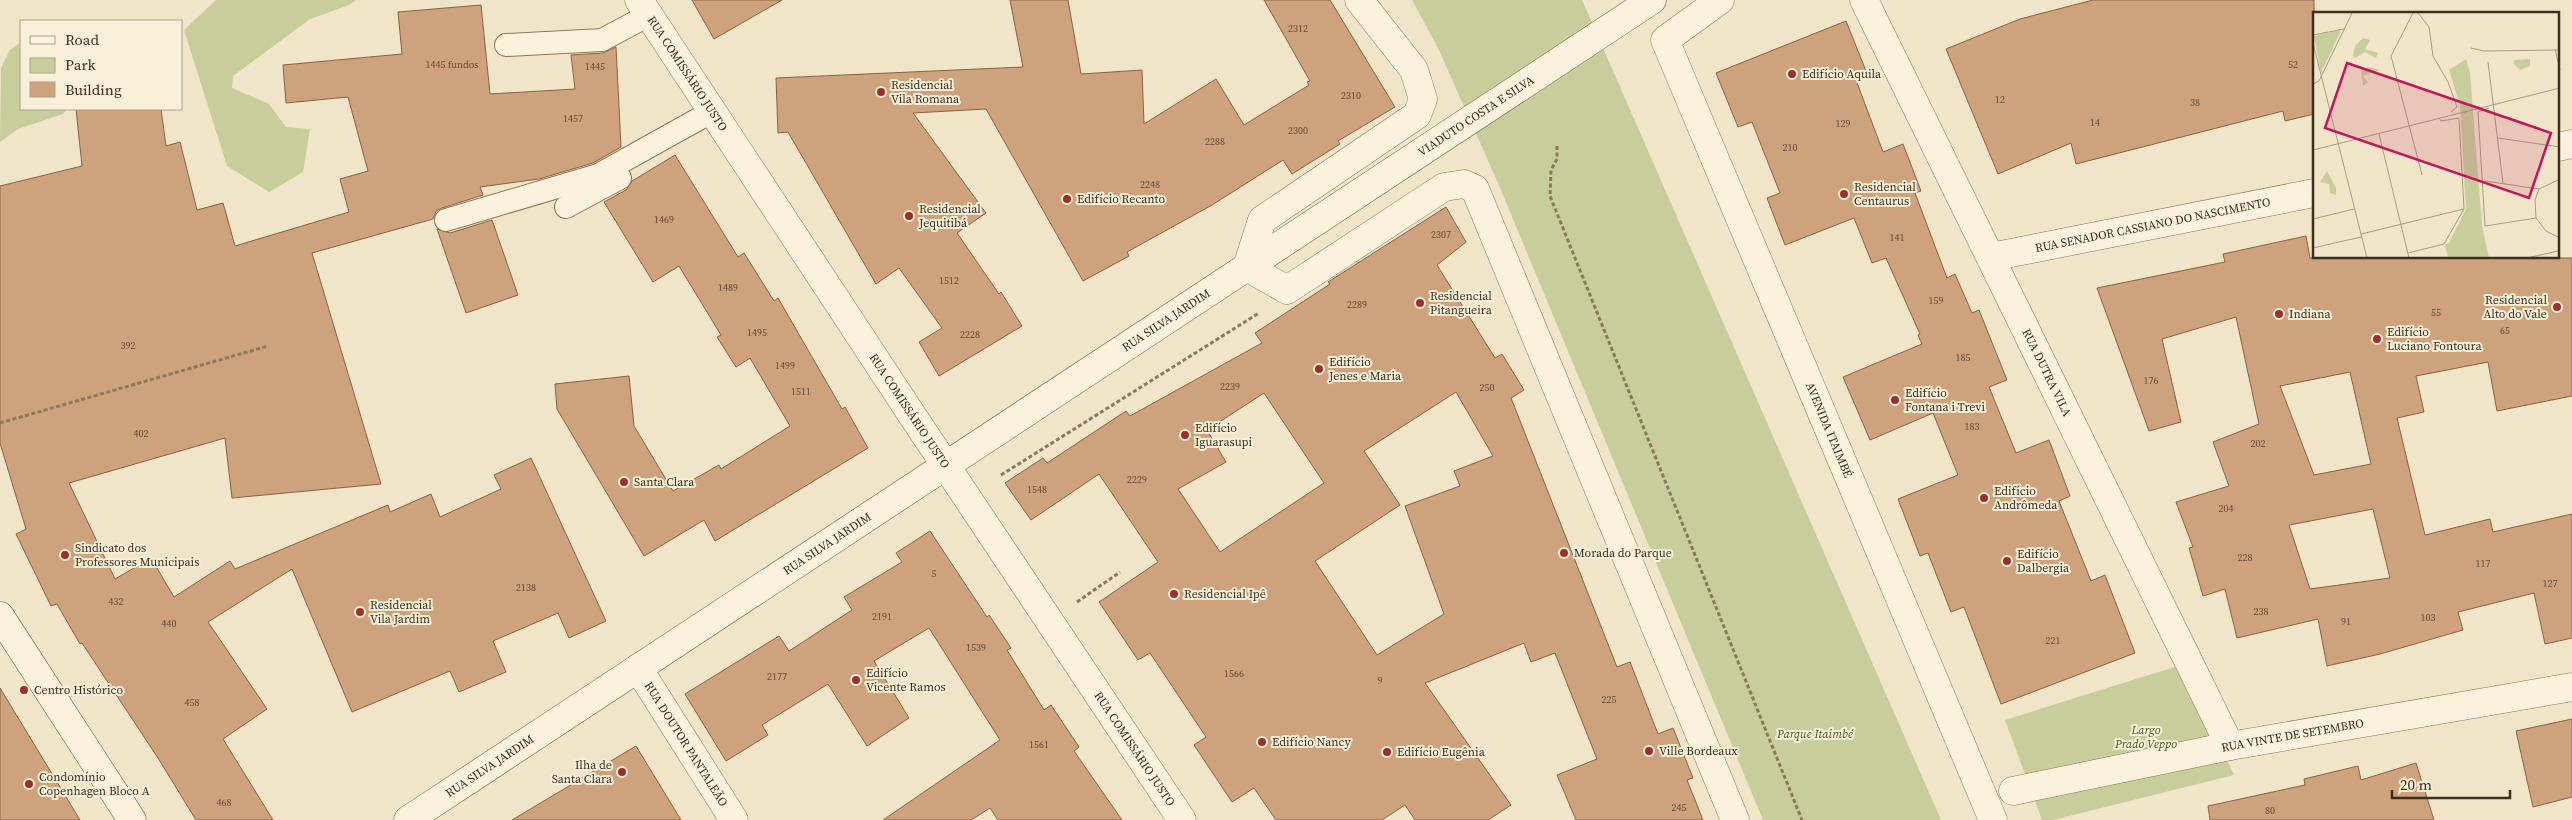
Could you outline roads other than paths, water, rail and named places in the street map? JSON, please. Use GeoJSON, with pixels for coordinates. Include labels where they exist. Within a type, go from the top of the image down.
{"type":"FeatureCollection","features":[{"type":"Feature","properties":{"kind":"street"},"geometry":{"type":"LineString","coordinates":[[1359,0],[1414,70],[1423,99],[1417,114],[1262,220],[1246,267],[1287,290],[1444,187],[1464,184],[1475,189],[1735,820]]}},
{"type":"Feature","properties":{"kind":"street","name":"VIADUTO COSTA E SILVA"},"geometry":{"type":"LineString","coordinates":[[1299,233],[1652,0]]}},
{"type":"Feature","properties":{"kind":"street","name":"AVENIDA ITAIMBÉ"},"geometry":{"type":"LineString","coordinates":[[1720,0],[1665,40],[1992,820]]}},
{"type":"Feature","properties":{"kind":"street","name":"RUA DUTRA VILA"},"geometry":{"type":"LineString","coordinates":[[1864,0],[2230,746]]}},
{"type":"Feature","properties":{"kind":"street","name":"RUA COMISSÁRIO JUSTO"},"geometry":{"type":"LineString","coordinates":[[644,8],[945,466],[1182,820]]}},
{"type":"Feature","properties":{"kind":"street","name":"RUA SENADOR CASSIANO DO NASCIMENTO"},"geometry":{"type":"LineString","coordinates":[[1991,257],[2313,193]]}},
{"type":"Feature","properties":{"kind":"street","name":"RUA SILVA JARDIM"},"geometry":{"type":"LineString","coordinates":[[408,820],[1299,233]]}},
{"type":"Feature","properties":{"kind":"street"},"geometry":{"type":"LineString","coordinates":[[0,616],[132,820]]}},
{"type":"Feature","properties":{"kind":"street","name":"RUA DOUTOR PANTALEÃO"},"geometry":{"type":"LineString","coordinates":[[638,668],[734,820]]}},
{"type":"Feature","properties":{"kind":"street","name":"RUA VINTE DE SETEMBRO"},"geometry":{"type":"LineString","coordinates":[[2013,791],[2230,746],[2572,687]]}},
{"type":"Feature","properties":{"kind":"lane"},"geometry":{"type":"LineString","coordinates":[[506,45],[602,40],[644,8]]}},
{"type":"Feature","properties":{"kind":"lane"},"geometry":{"type":"LineString","coordinates":[[566,207],[716,117]]}},
{"type":"Feature","properties":{"kind":"lane"},"geometry":{"type":"LineString","coordinates":[[446,220],[598,175],[716,117]]}},
{"type":"Feature","properties":{"kind":"place","name":"Edifício Aquila"},"geometry":{"type":"Point","coordinates":[1792,74]}},
{"type":"Feature","properties":{"kind":"place","name":"Residencial Vila Romana"},"geometry":{"type":"Point","coordinates":[881,92]}},
{"type":"Feature","properties":{"kind":"place","name":"Residencial Centaurus"},"geometry":{"type":"Point","coordinates":[1844,194]}},
{"type":"Feature","properties":{"kind":"place","name":"Edifício Recanto"},"geometry":{"type":"Point","coordinates":[1067,199]}},
{"type":"Feature","properties":{"kind":"place","name":"Residencial Jequitibá"},"geometry":{"type":"Point","coordinates":[909,216]}},
{"type":"Feature","properties":{"kind":"place","name":"Residencial Pitangueira"},"geometry":{"type":"Point","coordinates":[1420,303]}},
{"type":"Feature","properties":{"kind":"place","name":"Residencial Alto do Vale"},"geometry":{"type":"Point","coordinates":[2557,307]}},
{"type":"Feature","properties":{"kind":"place","name":"Indiana"},"geometry":{"type":"Point","coordinates":[2279,314]}},
{"type":"Feature","properties":{"kind":"place","name":"Edifício Luciano Fontoura"},"geometry":{"type":"Point","coordinates":[2377,339]}},
{"type":"Feature","properties":{"kind":"place","name":"Edifício Jenes e Maria"},"geometry":{"type":"Point","coordinates":[1319,369]}},
{"type":"Feature","properties":{"kind":"place","name":"Edifício Fontana i Trevi"},"geometry":{"type":"Point","coordinates":[1895,400]}},
{"type":"Feature","properties":{"kind":"place","name":"Edifício Iguarasupi"},"geometry":{"type":"Point","coordinates":[1185,435]}},
{"type":"Feature","properties":{"kind":"place","name":"Santa Clara"},"geometry":{"type":"Point","coordinates":[624,482]}},
{"type":"Feature","properties":{"kind":"place","name":"Edifício Andrômeda"},"geometry":{"type":"Point","coordinates":[1984,498]}},
{"type":"Feature","properties":{"kind":"place","name":"Morada do Parque"},"geometry":{"type":"Point","coordinates":[1564,553]}},
{"type":"Feature","properties":{"kind":"place","name":"Sindicato dos Professores Municipais"},"geometry":{"type":"Point","coordinates":[65,555]}},
{"type":"Feature","properties":{"kind":"place","name":"Edifício Dalbergia"},"geometry":{"type":"Point","coordinates":[2007,561]}},
{"type":"Feature","properties":{"kind":"place","name":"Residencial Ipê"},"geometry":{"type":"Point","coordinates":[1174,594]}},
{"type":"Feature","properties":{"kind":"place","name":"Residencial Vila Jardim"},"geometry":{"type":"Point","coordinates":[360,612]}},
{"type":"Feature","properties":{"kind":"place","name":"Edifício Vicente Ramos"},"geometry":{"type":"Point","coordinates":[856,680]}},
{"type":"Feature","properties":{"kind":"place","name":"Centro Histórico"},"geometry":{"type":"Point","coordinates":[24,690]}},
{"type":"Feature","properties":{"kind":"place","name":"Edifício Nancy"},"geometry":{"type":"Point","coordinates":[1262,742]}},
{"type":"Feature","properties":{"kind":"place","name":"Ville Bordeaux"},"geometry":{"type":"Point","coordinates":[1649,751]}},
{"type":"Feature","properties":{"kind":"place","name":"Edifício Eugênia"},"geometry":{"type":"Point","coordinates":[1387,752]}},
{"type":"Feature","properties":{"kind":"place","name":"Ilha de Santa Clara"},"geometry":{"type":"Point","coordinates":[622,772]}},
{"type":"Feature","properties":{"kind":"place","name":"Condomínio Copenhagen Bloco A"},"geometry":{"type":"Point","coordinates":[29,784]}},
{"type":"Feature","properties":{"kind":"park label","name":"Parque Itaimbé"},"geometry":{"type":"Point","coordinates":[1815,734]}},
{"type":"Feature","properties":{"kind":"park label","name":"Largo Prado Veppo"},"geometry":{"type":"Point","coordinates":[2146,737]}}]}
